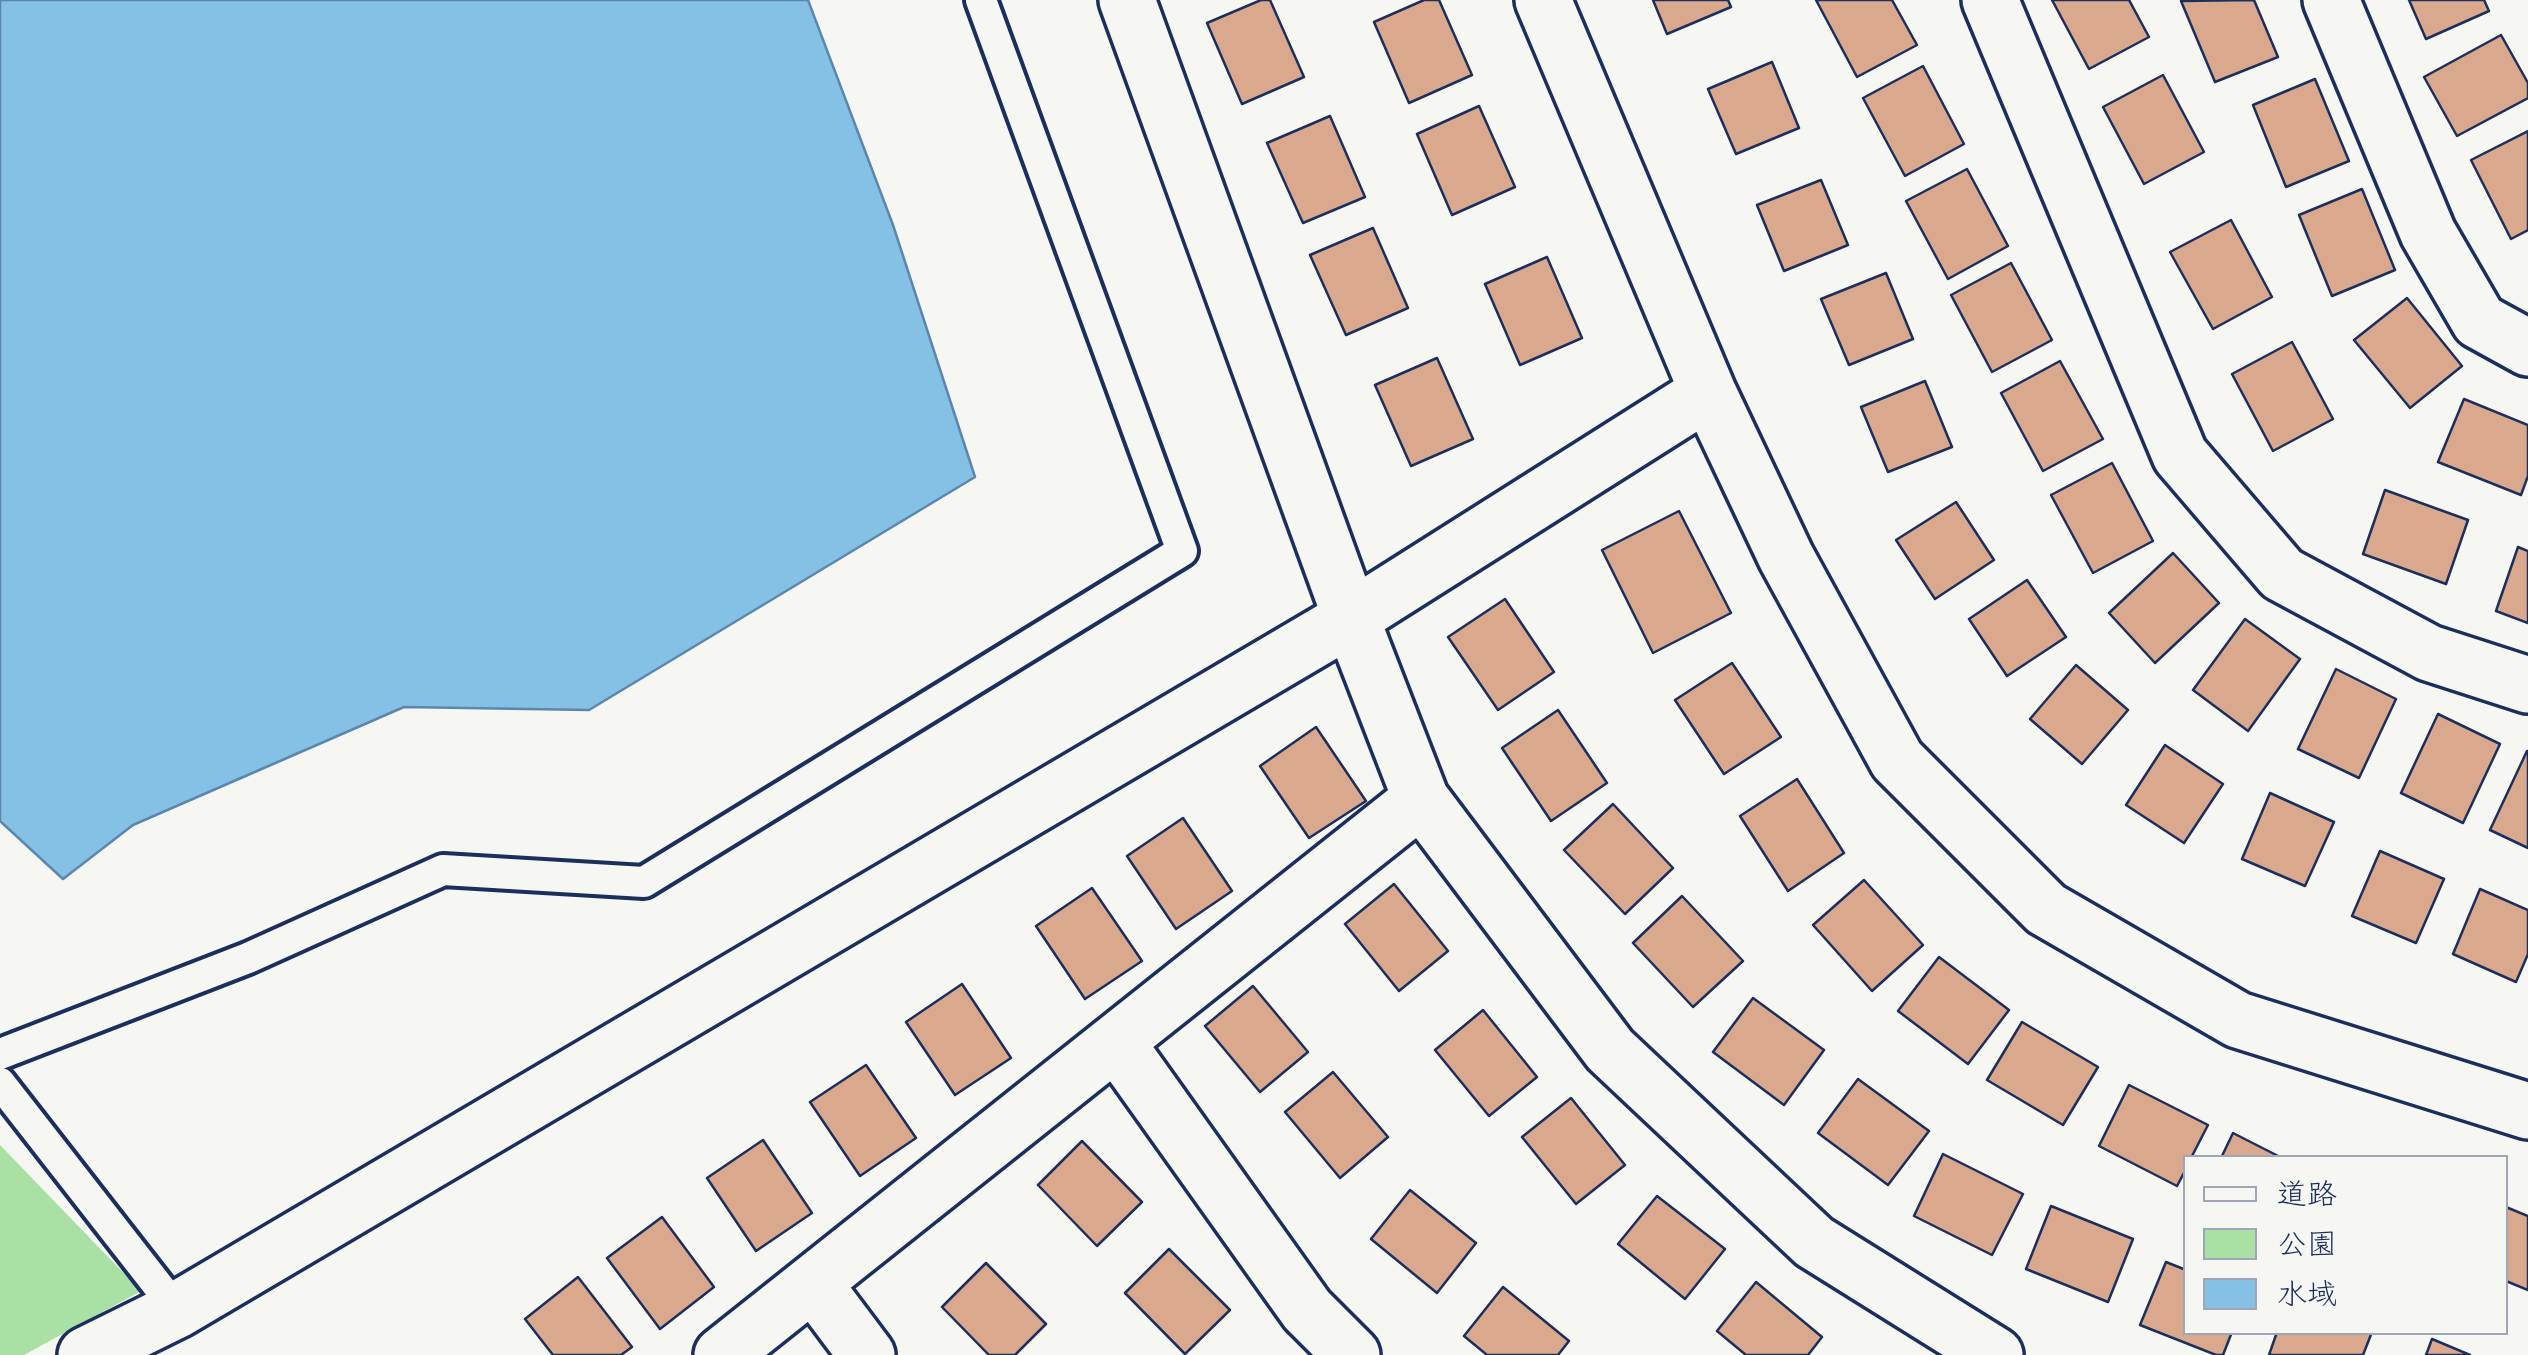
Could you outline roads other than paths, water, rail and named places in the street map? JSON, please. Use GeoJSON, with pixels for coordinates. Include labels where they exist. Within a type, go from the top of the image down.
{"type":"FeatureCollection","features":[{"type":"Feature","properties":{"kind":"street"},"geometry":{"type":"LineString","coordinates":[[1128,0],[1351,618],[1421,799],[1610,1050],[1814,1242],[1995,1355]]}},
{"type":"Feature","properties":{"kind":"street"},"geometry":{"type":"LineString","coordinates":[[1542,0],[1708,392],[1786,557],[1897,760],[2046,909],[2238,1020],[2528,1110]]}},
{"type":"Feature","properties":{"kind":"street"},"geometry":{"type":"LineString","coordinates":[[1990,0],[2180,455],[2282,574],[2429,653],[2528,685]]}},
{"type":"Feature","properties":{"kind":"street"},"geometry":{"type":"LineString","coordinates":[[2331,0],[2428,233],[2479,322],[2528,348]]}},
{"type":"Feature","properties":{"kind":"street"},"geometry":{"type":"LineString","coordinates":[[86,1355],[177,1310],[1351,618],[1708,392]]}},
{"type":"Feature","properties":{"kind":"street"},"geometry":{"type":"LineString","coordinates":[[722,1355],[1421,799]]}},
{"type":"Feature","properties":{"kind":"street"},"geometry":{"type":"LineString","coordinates":[[1116,1042],[1307,1310],[1352,1355]]}},
{"type":"Feature","properties":{"kind":"street"},"geometry":{"type":"LineString","coordinates":[[813,1283],[867,1355]]}},
{"type":"Feature","properties":{"kind":"lane"},"geometry":{"type":"LineString","coordinates":[[0,1054],[248,958],[443,870],[644,882],[1182,551],[981,0]]}},
{"type":"Feature","properties":{"kind":"lane"},"geometry":{"type":"LineString","coordinates":[[0,1083],[177,1310]]}},
{"type":"Feature","properties":{"kind":"water"},"geometry":{"type":"Polygon","coordinates":[[[0,0],[808,0],[893,225],[975,477],[589,710],[404,707],[133,825],[63,879],[0,821],[0,0]]]}}]}
